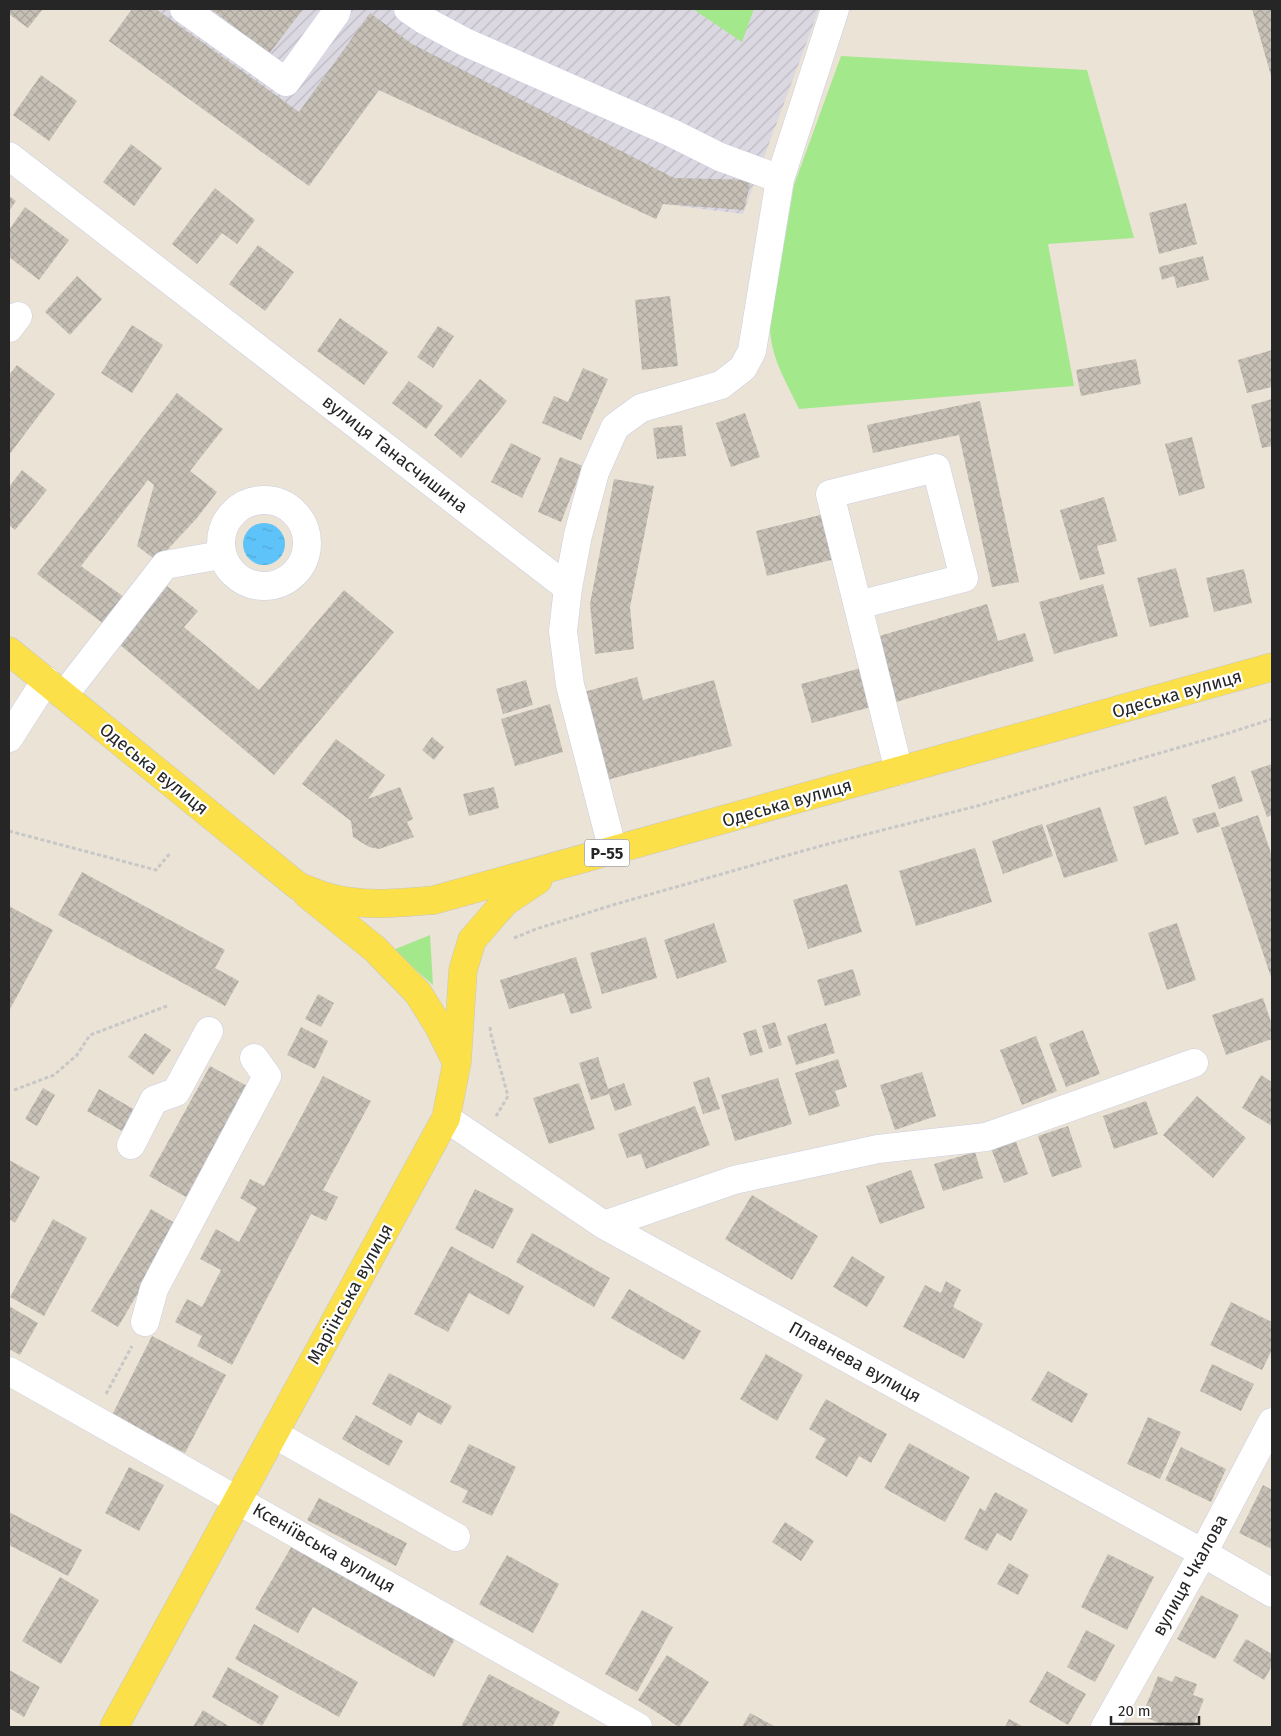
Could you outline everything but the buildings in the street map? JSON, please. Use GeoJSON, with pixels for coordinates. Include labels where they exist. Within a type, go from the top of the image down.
{"type":"FeatureCollection","features":[{"type":"Feature","properties":{"kind":"main road","name":"Одеська вулиця"},"geometry":{"type":"LineString","coordinates":[[9,651],[375,949],[418,992],[457,1062]]}},
{"type":"Feature","properties":{"kind":"main road","name":"Одеська вулиця"},"geometry":{"type":"LineString","coordinates":[[298,886],[328,898],[358,902],[434,900],[1272,667]]}},
{"type":"Feature","properties":{"kind":"main road","name":"Маріїнська вулиця"},"geometry":{"type":"LineString","coordinates":[[114,1727],[446,1118],[457,1062],[463,970],[472,940],[505,902],[558,867]]}},
{"type":"Feature","properties":{"kind":"street"},"geometry":{"type":"LineString","coordinates":[[184,9],[286,82],[337,9]]}},
{"type":"Feature","properties":{"kind":"street"},"geometry":{"type":"LineString","coordinates":[[408,9],[424,20],[465,42],[672,133],[720,157],[780,178]]}},
{"type":"Feature","properties":{"kind":"street"},"geometry":{"type":"LineString","coordinates":[[613,851],[570,685],[563,631],[568,588],[578,535],[595,472],[615,427],[641,408],[721,385],[743,368],[752,351],[780,178],[835,9]]}},
{"type":"Feature","properties":{"kind":"street","name":"вулиця Танасчишина"},"geometry":{"type":"LineString","coordinates":[[9,156],[568,588]]}},
{"type":"Feature","properties":{"kind":"street"},"geometry":{"type":"LineString","coordinates":[[858,605],[964,578],[936,468],[830,494],[899,771]]}},
{"type":"Feature","properties":{"kind":"street"},"geometry":{"type":"LineString","coordinates":[[9,738],[165,565],[222,554]]}},
{"type":"Feature","properties":{"kind":"street"},"geometry":{"type":"LineString","coordinates":[[131,1145],[154,1100],[176,1092],[209,1031]]}},
{"type":"Feature","properties":{"kind":"street"},"geometry":{"type":"LineString","coordinates":[[145,1322],[154,1289],[267,1076],[254,1058]]}},
{"type":"Feature","properties":{"kind":"street"},"geometry":{"type":"LineString","coordinates":[[604,1225],[734,1180],[878,1149],[986,1136],[1194,1063]]}},
{"type":"Feature","properties":{"kind":"street","name":"Плавнева вулиця"},"geometry":{"type":"LineString","coordinates":[[446,1118],[604,1225],[1272,1593]]}},
{"type":"Feature","properties":{"kind":"street","name":"Ксеніївська вулиця"},"geometry":{"type":"LineString","coordinates":[[9,1371],[638,1727]]}},
{"type":"Feature","properties":{"kind":"street","name":"вулиця Чкалова"},"geometry":{"type":"LineString","coordinates":[[1105,1727],[1202,1553],[1272,1422]]}},
{"type":"Feature","properties":{"kind":"street"},"geometry":{"type":"LineString","coordinates":[[274,1434],[456,1537]]}},
{"type":"Feature","properties":{"kind":"path"},"geometry":{"type":"LineString","coordinates":[[513,938],[616,904],[824,845],[977,806],[1272,719]]}},
{"type":"Feature","properties":{"kind":"path"},"geometry":{"type":"LineString","coordinates":[[9,831],[156,870],[171,852]]}},
{"type":"Feature","properties":{"kind":"path"},"geometry":{"type":"LineString","coordinates":[[14,1090],[54,1076],[77,1055],[90,1035],[167,1006]]}},
{"type":"Feature","properties":{"kind":"path"},"geometry":{"type":"LineString","coordinates":[[481,1142],[508,1096],[491,1035],[490,1018]]}},
{"type":"Feature","properties":{"kind":"path"},"geometry":{"type":"LineString","coordinates":[[93,1418],[145,1322]]}},
{"type":"Feature","properties":{"kind":"shaded area"},"geometry":{"type":"Polygon","coordinates":[[[132,9],[819,9],[743,214],[663,204],[656,219],[379,90],[309,186],[109,41],[132,9]]]}},
{"type":"Feature","properties":{"kind":"green space"},"geometry":{"type":"Polygon","coordinates":[[[693,9],[754,9],[742,42],[693,9]]]}},
{"type":"Feature","properties":{"kind":"green space"},"geometry":{"type":"Polygon","coordinates":[[[841,56],[1087,70],[1134,238],[1048,244],[1074,386],[799,409],[776,358],[770,325],[794,185],[841,56]]]}},
{"type":"Feature","properties":{"kind":"green space"},"geometry":{"type":"Polygon","coordinates":[[[430,935],[433,985],[393,950],[430,935]]]}},
{"type":"Feature","properties":{"kind":"water"},"geometry":{"type":"Polygon","coordinates":[[[268,523],[276,526],[282,532],[285,544],[282,556],[276,562],[260,565],[252,562],[246,556],[243,540],[246,532],[252,526],[268,523]]]}}]}
